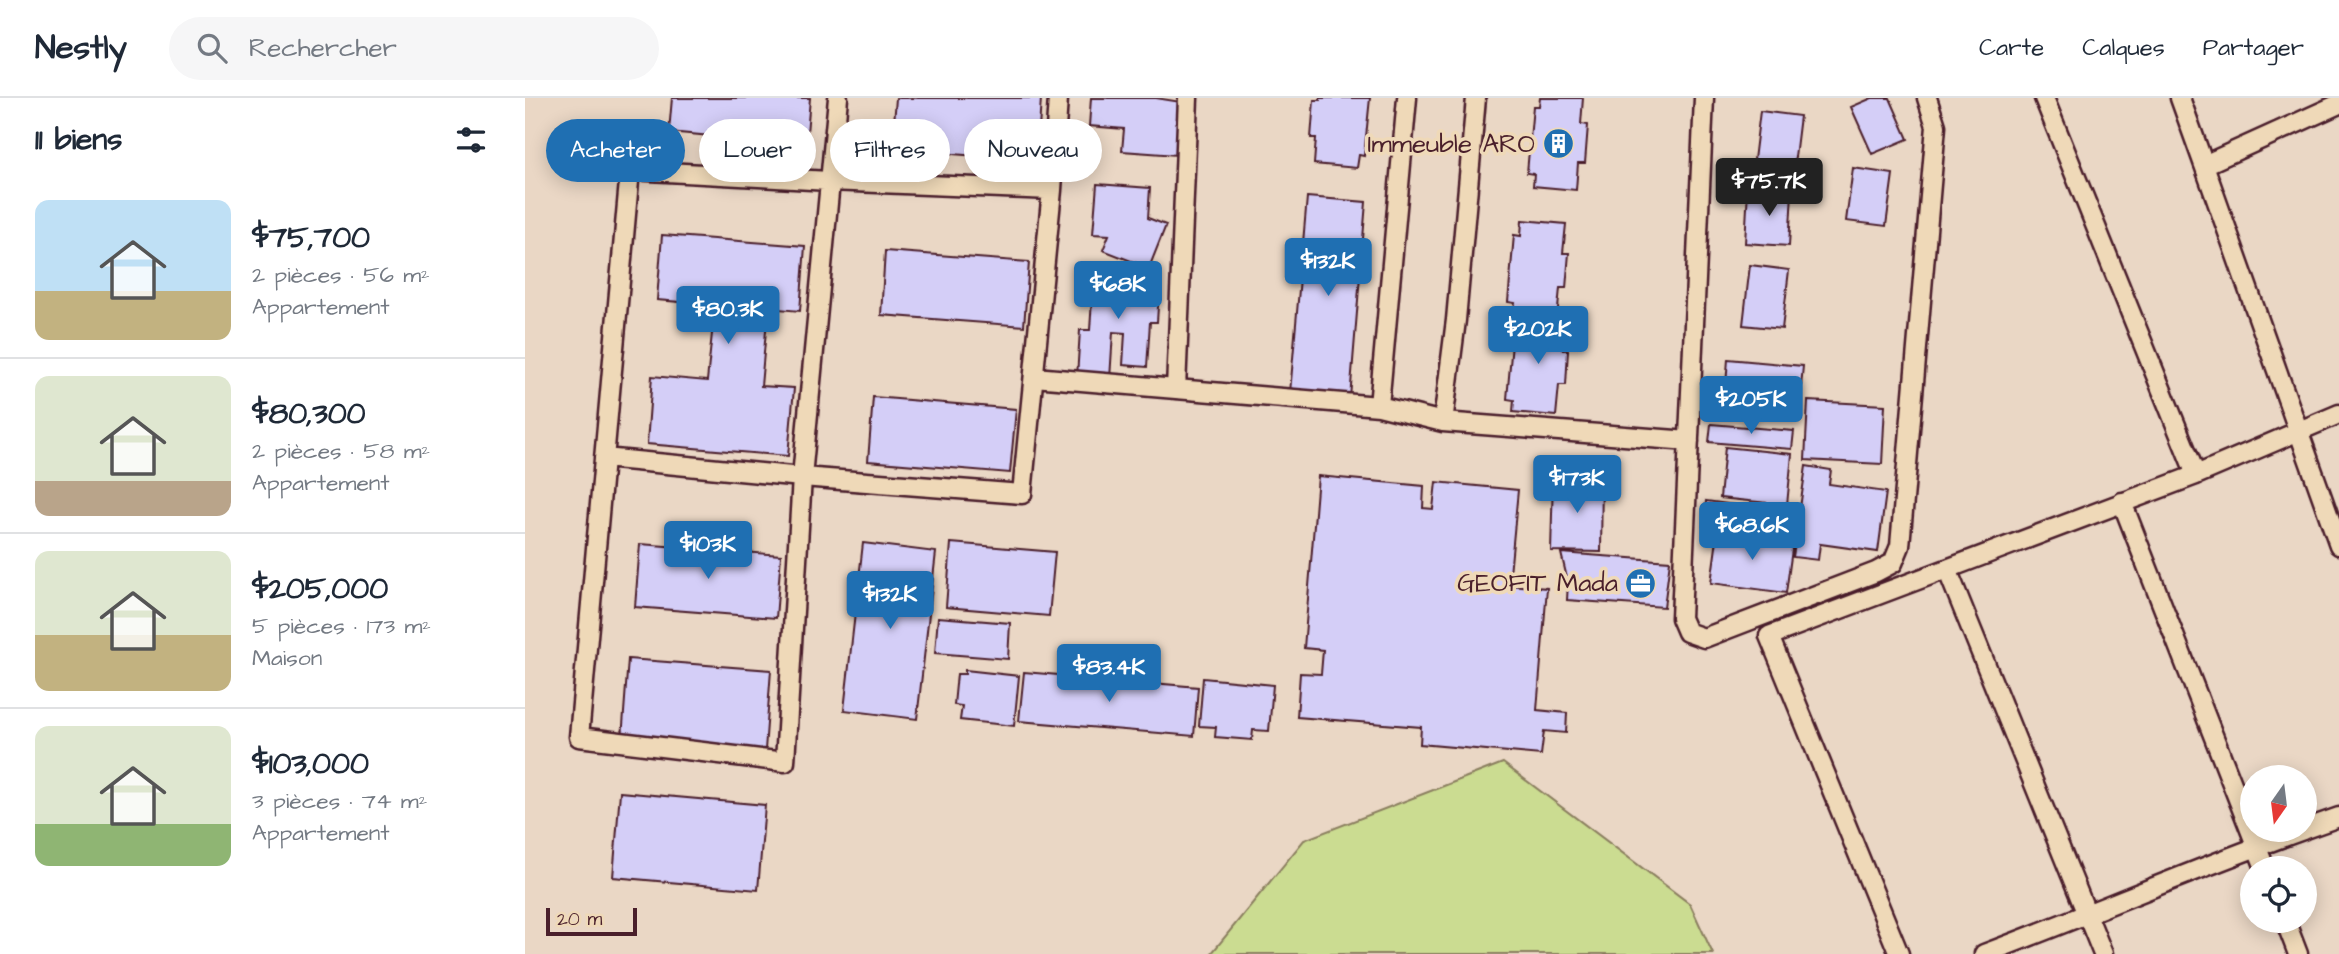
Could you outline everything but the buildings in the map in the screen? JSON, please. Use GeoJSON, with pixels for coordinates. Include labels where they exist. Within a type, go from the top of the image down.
{"type":"FeatureCollection","features":[{"type":"Feature","properties":{"kind":"lane"},"geometry":{"type":"LineString","coordinates":[[838,98],[829,181],[802,477],[785,762],[579,737],[630,170],[829,181],[1052,190]]}},
{"type":"Feature","properties":{"kind":"lane"},"geometry":{"type":"LineString","coordinates":[[604,458],[1022,494],[1052,190],[1058,98]]}},
{"type":"Feature","properties":{"kind":"lane"},"geometry":{"type":"LineString","coordinates":[[1176,389],[1188,98]]}},
{"type":"Feature","properties":{"kind":"lane"},"geometry":{"type":"LineString","coordinates":[[1380,406],[1407,98]]}},
{"type":"Feature","properties":{"kind":"lane"},"geometry":{"type":"LineString","coordinates":[[1443,422],[1456,320],[1476,98]]}},
{"type":"Feature","properties":{"kind":"lane"},"geometry":{"type":"LineString","coordinates":[[1703,98],[1681,618],[1688,632],[1704,638],[1893,563],[1899,546],[1936,126],[1927,98]]}},
{"type":"Feature","properties":{"kind":"lane"},"geometry":{"type":"LineString","coordinates":[[2044,98],[2196,475]]}},
{"type":"Feature","properties":{"kind":"lane"},"geometry":{"type":"LineString","coordinates":[[2180,98],[2339,545]]}},
{"type":"Feature","properties":{"kind":"lane"},"geometry":{"type":"LineString","coordinates":[[2204,165],[2339,104]]}},
{"type":"Feature","properties":{"kind":"lane"},"geometry":{"type":"LineString","coordinates":[[1034,377],[1380,406],[1443,422],[1689,441]]}},
{"type":"Feature","properties":{"kind":"lane"},"geometry":{"type":"LineString","coordinates":[[1899,954],[1769,636],[2196,475],[2339,414]]}},
{"type":"Feature","properties":{"kind":"lane"},"geometry":{"type":"LineString","coordinates":[[2122,502],[2260,856]]}},
{"type":"Feature","properties":{"kind":"lane"},"geometry":{"type":"LineString","coordinates":[[1947,569],[2103,954]]}},
{"type":"Feature","properties":{"kind":"lane"},"geometry":{"type":"LineString","coordinates":[[2317,825],[2339,817]]}},
{"type":"Feature","properties":{"kind":"lane"},"geometry":{"type":"LineString","coordinates":[[1984,954],[2267,842]]}},
{"type":"Feature","properties":{"kind":"lane"},"geometry":{"type":"LineString","coordinates":[[2290,933],[2298,954]]}},
{"type":"Feature","properties":{"kind":"green space"},"geometry":{"type":"Polygon","coordinates":[[[1503,763],[1690,904],[1713,954],[1211,954],[1304,840],[1503,763]]]}},
{"type":"Feature","properties":{"kind":"place","name":"Immeuble ARO"},"geometry":{"type":"Point","coordinates":[1558,144]}},
{"type":"Feature","properties":{"kind":"place","name":"GEOFIT Mada"},"geometry":{"type":"Point","coordinates":[1641,583]}}]}
